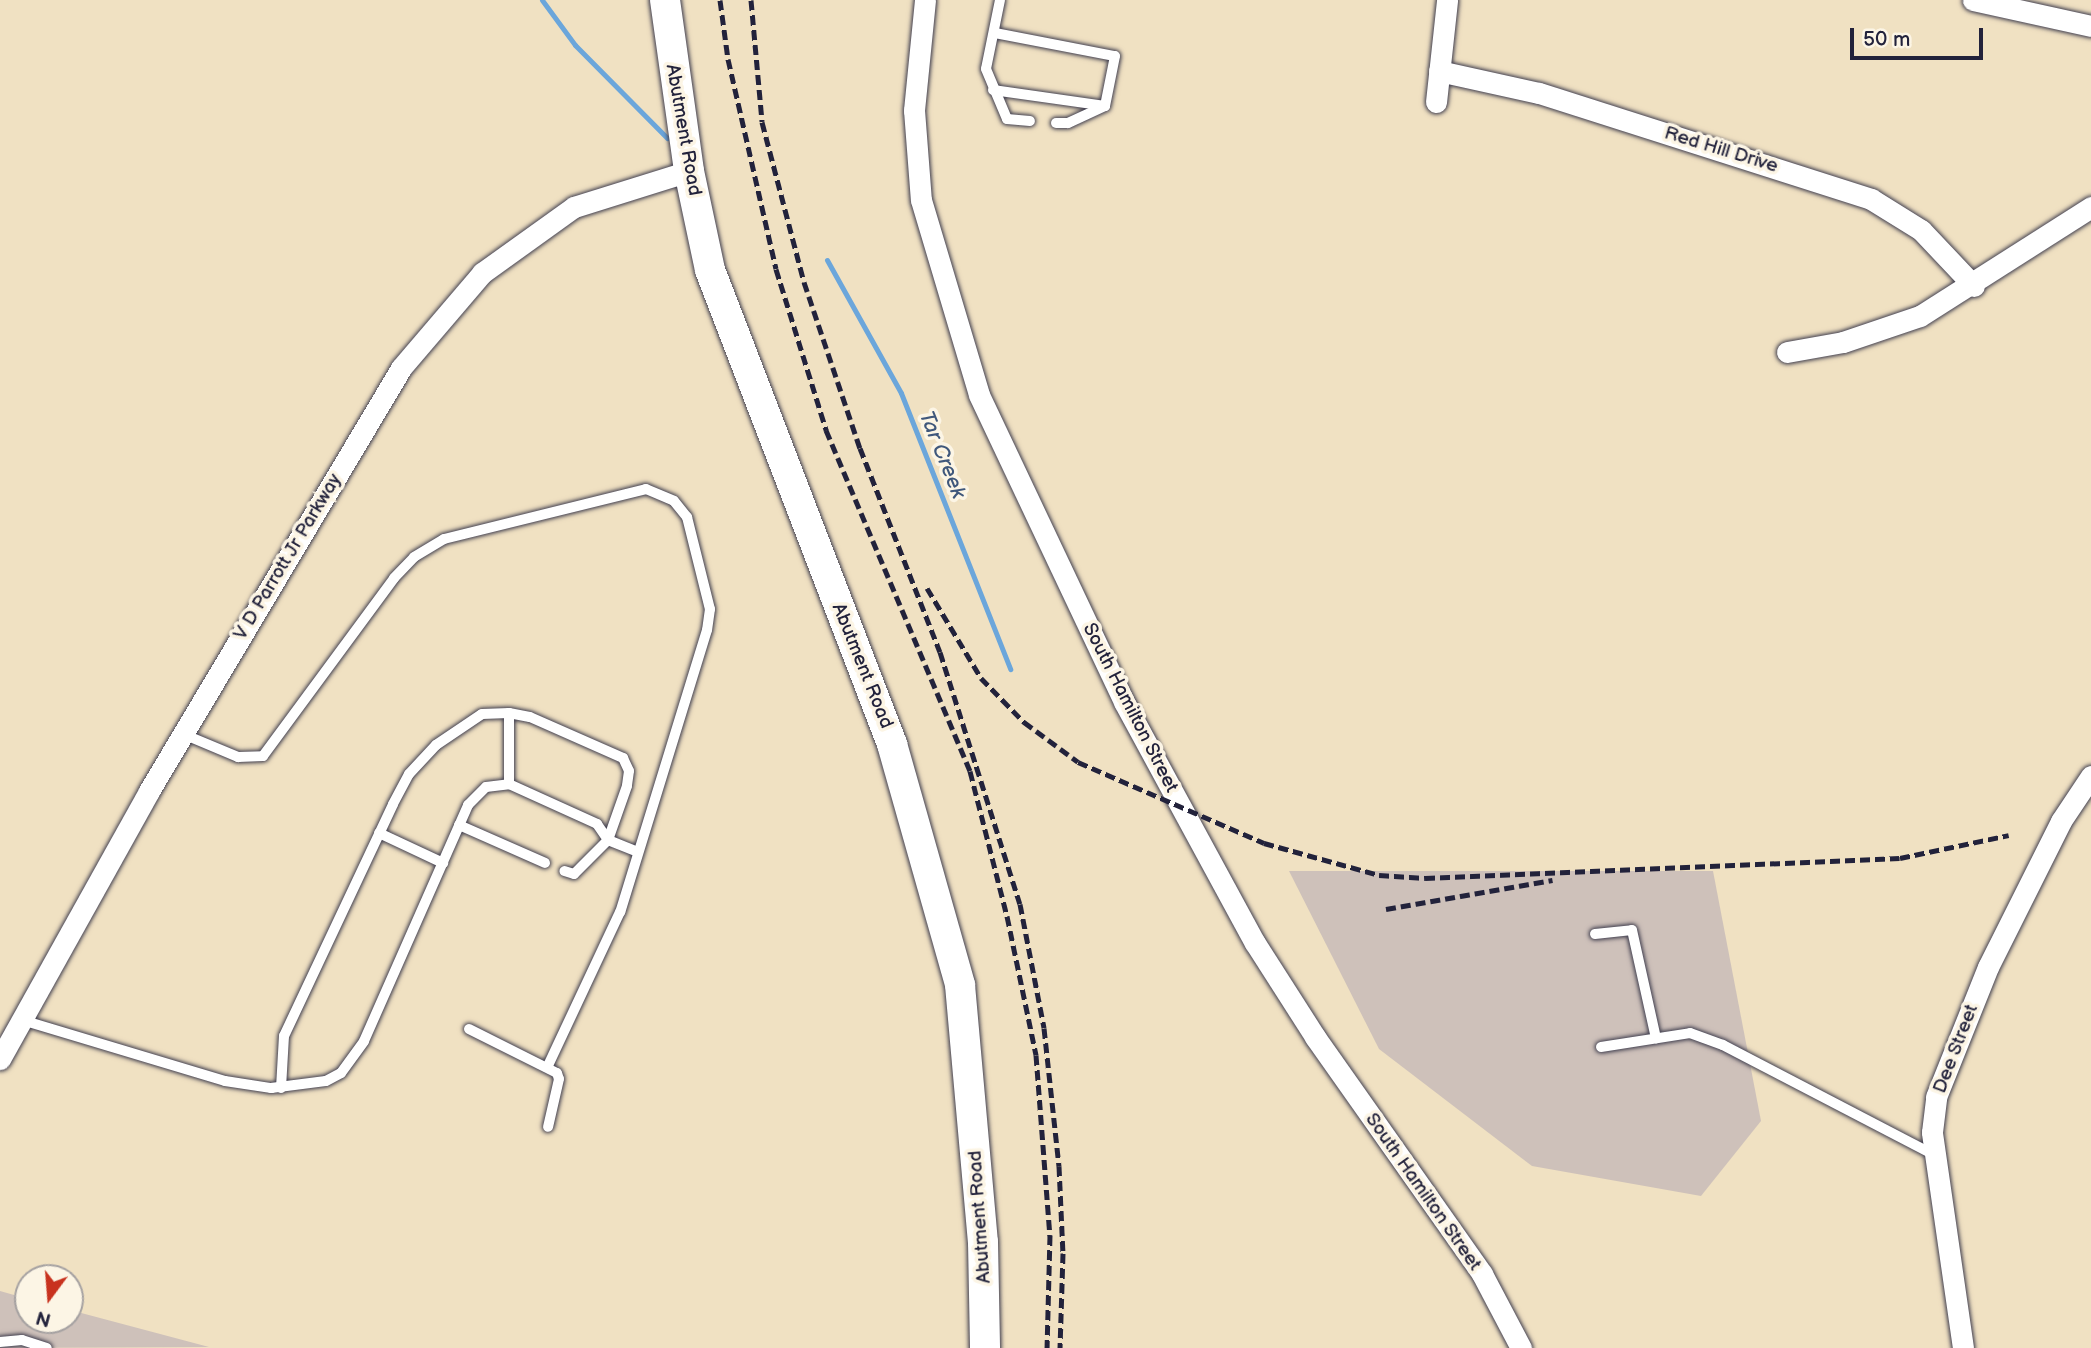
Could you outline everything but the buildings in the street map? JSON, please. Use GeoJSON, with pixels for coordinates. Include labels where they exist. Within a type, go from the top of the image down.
{"type":"FeatureCollection","features":[{"type":"Feature","properties":{"kind":"main road","name":"Abutment Road"},"geometry":{"type":"LineString","coordinates":[[665,0],[690,172],[710,270],[892,744],[960,985],[983,1242],[985,1348]]}},
{"type":"Feature","properties":{"kind":"street","name":"South Hamilton Street"},"geometry":{"type":"LineString","coordinates":[[925,0],[914,110],[921,200],[979,395],[1124,702],[1255,943],[1315,1037],[1482,1274],[1521,1348]]}},
{"type":"Feature","properties":{"kind":"street"},"geometry":{"type":"LineString","coordinates":[[1436,102],[1447,0]]}},
{"type":"Feature","properties":{"kind":"street"},"geometry":{"type":"LineString","coordinates":[[1973,0],[2091,26]]}},
{"type":"Feature","properties":{"kind":"street","name":"Red Hill Drive"},"geometry":{"type":"LineString","coordinates":[[1439,71],[1539,93],[1871,199],[1921,230],[1974,286]]}},
{"type":"Feature","properties":{"kind":"street","name":"V D Parrott Jr Parkway"},"geometry":{"type":"LineString","coordinates":[[0,1059],[183,734],[401,368],[482,273],[574,207],[690,172]]}},
{"type":"Feature","properties":{"kind":"street"},"geometry":{"type":"LineString","coordinates":[[1787,352],[1843,342],[1920,316],[1974,286],[2091,207]]}},
{"type":"Feature","properties":{"kind":"street","name":"Dee Street"},"geometry":{"type":"LineString","coordinates":[[1963,1348],[1932,1132],[1936,1097],[1950,1056],[2049,846],[2091,776]]}},
{"type":"Feature","properties":{"kind":"lane"},"geometry":{"type":"LineString","coordinates":[[1000,0],[986,69],[1007,119],[1030,121]]}},
{"type":"Feature","properties":{"kind":"lane"},"geometry":{"type":"LineString","coordinates":[[995,33],[1115,57],[1105,106]]}},
{"type":"Feature","properties":{"kind":"lane"},"geometry":{"type":"LineString","coordinates":[[993,90],[1105,106]]}},
{"type":"Feature","properties":{"kind":"lane"},"geometry":{"type":"LineString","coordinates":[[1056,123],[1068,123],[1105,106]]}},
{"type":"Feature","properties":{"kind":"lane"},"geometry":{"type":"LineString","coordinates":[[183,734],[237,757],[263,756],[414,557],[444,539],[646,489],[674,501],[687,517],[710,609],[698,666],[620,912],[548,1066]]}},
{"type":"Feature","properties":{"kind":"lane"},"geometry":{"type":"LineString","coordinates":[[509,713],[509,784]]}},
{"type":"Feature","properties":{"kind":"lane"},"geometry":{"type":"LineString","coordinates":[[281,1087],[284,1036],[409,774],[436,746],[482,714],[509,713],[530,717],[623,758],[629,771],[627,786],[608,840],[574,874],[564,871]]}},
{"type":"Feature","properties":{"kind":"lane"},"geometry":{"type":"LineString","coordinates":[[22,1020],[225,1082],[281,1087],[326,1081],[352,1062],[468,805],[486,787],[509,784],[597,824],[608,840],[638,852]]}},
{"type":"Feature","properties":{"kind":"lane"},"geometry":{"type":"LineString","coordinates":[[460,825],[545,863]]}},
{"type":"Feature","properties":{"kind":"lane"},"geometry":{"type":"LineString","coordinates":[[379,834],[443,863]]}},
{"type":"Feature","properties":{"kind":"lane"},"geometry":{"type":"LineString","coordinates":[[1595,934],[1633,930],[1656,1038]]}},
{"type":"Feature","properties":{"kind":"lane"},"geometry":{"type":"LineString","coordinates":[[469,1029],[548,1066],[559,1079],[548,1127]]}},
{"type":"Feature","properties":{"kind":"lane"},"geometry":{"type":"LineString","coordinates":[[1601,1047],[1690,1033],[1723,1045],[1936,1156]]}},
{"type":"Feature","properties":{"kind":"lane"},"geometry":{"type":"LineString","coordinates":[[0,1342],[22,1340],[47,1348]]}},
{"type":"Feature","properties":{"kind":"shaded area"},"geometry":{"type":"Polygon","coordinates":[[[1289,871],[1713,871],[1761,1121],[1701,1196],[1532,1166],[1379,1049],[1289,871]]]}},
{"type":"Feature","properties":{"kind":"shaded area"},"geometry":{"type":"Polygon","coordinates":[[[0,1291],[14,1295],[14,1334],[84,1334],[84,1314],[209,1347],[0,1348],[0,1291]]]}},
{"type":"Feature","properties":{"kind":"waterway","name":"Tar Creek"},"geometry":{"type":"LineString","coordinates":[[542,0],[575,45],[667,138]]}},
{"type":"Feature","properties":{"kind":"waterway","name":"Tar Creek"},"geometry":{"type":"LineString","coordinates":[[827,260],[901,393],[1010,669]]}},
{"type":"Feature","properties":{"kind":"railway"},"geometry":{"type":"LineString","coordinates":[[720,0],[728,59],[776,269],[826,430],[970,771],[1007,916],[1036,1055],[1050,1235],[1047,1348]]}},
{"type":"Feature","properties":{"kind":"railway"},"geometry":{"type":"LineString","coordinates":[[751,0],[762,122],[804,282],[860,448],[940,652],[1020,904],[1044,1028],[1059,1166],[1063,1253],[1060,1348]]}},
{"type":"Feature","properties":{"kind":"railway"},"geometry":{"type":"LineString","coordinates":[[927,588],[981,678],[1024,722],[1078,762],[1264,843],[1379,875],[1425,878],[1900,858],[2009,835]]}},
{"type":"Feature","properties":{"kind":"railway"},"geometry":{"type":"LineString","coordinates":[[1386,909],[1553,880]]}}]}
